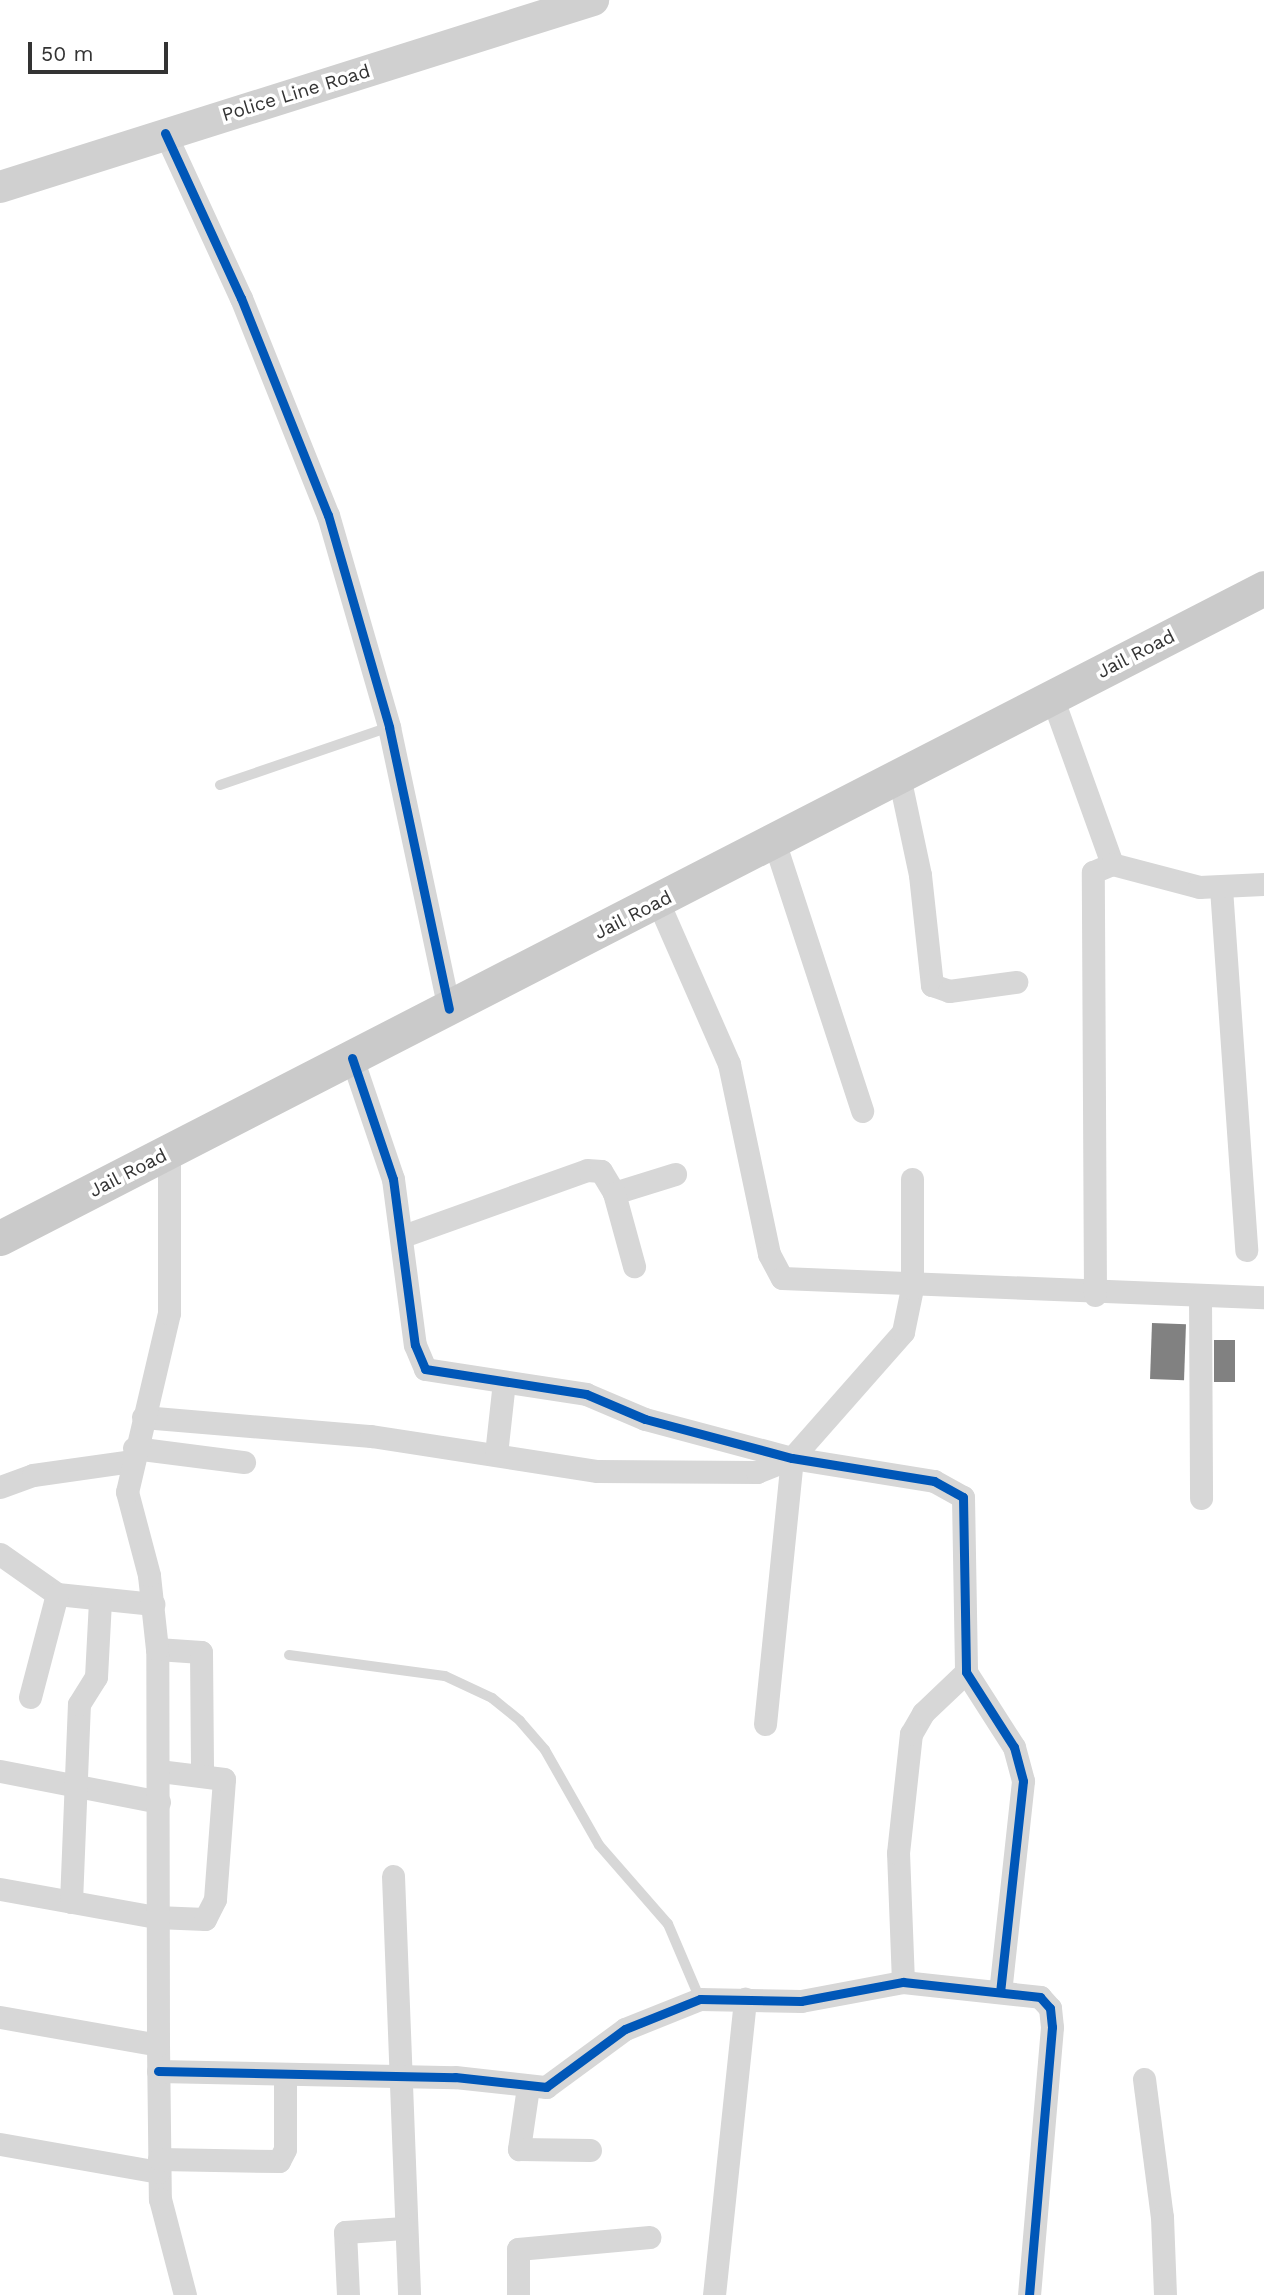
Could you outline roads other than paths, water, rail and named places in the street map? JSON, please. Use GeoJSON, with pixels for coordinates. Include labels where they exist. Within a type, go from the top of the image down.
{"type":"FeatureCollection","features":[{"type":"Feature","properties":{"kind":"main road","name":"Jail Road"},"geometry":{"type":"LineString","coordinates":[[0,1238],[658,902],[1264,588]]}},
{"type":"Feature","properties":{"kind":"street","name":"Police Line Road"},"geometry":{"type":"LineString","coordinates":[[0,187],[593,0]]}},
{"type":"Feature","properties":{"kind":"street"},"geometry":{"type":"LineString","coordinates":[[166,133],[311,470],[389,727],[449,1009]]}},
{"type":"Feature","properties":{"kind":"street"},"geometry":{"type":"LineString","coordinates":[[1052,698],[1112,864]]}},
{"type":"Feature","properties":{"kind":"street"},"geometry":{"type":"LineString","coordinates":[[899,776],[920,875],[932,985],[949,991],[1016,982]]}},
{"type":"Feature","properties":{"kind":"street"},"geometry":{"type":"LineString","coordinates":[[774,841],[862,1111]]}},
{"type":"Feature","properties":{"kind":"street"},"geometry":{"type":"LineString","coordinates":[[1095,1295],[1090,886],[1093,872],[1112,864],[1221,888],[1264,884]]}},
{"type":"Feature","properties":{"kind":"street"},"geometry":{"type":"LineString","coordinates":[[1221,888],[1246,1250]]}},
{"type":"Feature","properties":{"kind":"street"},"geometry":{"type":"LineString","coordinates":[[658,902],[729,1064],[774,1268],[796,1282],[1095,1295],[1264,1297]]}},
{"type":"Feature","properties":{"kind":"street"},"geometry":{"type":"LineString","coordinates":[[352,1058],[382,1132],[403,1236],[415,1345],[425,1369],[586,1394],[645,1419],[792,1458],[934,1481],[963,1497],[966,1672],[1014,1747],[1023,1781],[1000,1992]]}},
{"type":"Feature","properties":{"kind":"street"},"geometry":{"type":"LineString","coordinates":[[169,1152],[169,1313],[132,1454],[127,1492],[153,1604],[157,1649],[160,1771],[156,1917],[159,2166],[167,2236],[186,2295]]}},
{"type":"Feature","properties":{"kind":"street"},"geometry":{"type":"LineString","coordinates":[[403,1236],[587,1170],[601,1171],[614,1192],[634,1266]]}},
{"type":"Feature","properties":{"kind":"street"},"geometry":{"type":"LineString","coordinates":[[614,1192],[675,1174]]}},
{"type":"Feature","properties":{"kind":"street"},"geometry":{"type":"LineString","coordinates":[[143,1417],[371,1436],[642,1474],[757,1472],[792,1458],[895,1344],[912,1288],[912,1179]]}},
{"type":"Feature","properties":{"kind":"street"},"geometry":{"type":"LineString","coordinates":[[1200,1296],[1201,1498]]}},
{"type":"Feature","properties":{"kind":"street"},"geometry":{"type":"LineString","coordinates":[[496,1454],[504,1382]]}},
{"type":"Feature","properties":{"kind":"street"},"geometry":{"type":"LineString","coordinates":[[0,1487],[33,1475],[132,1454],[244,1462]]}},
{"type":"Feature","properties":{"kind":"street"},"geometry":{"type":"LineString","coordinates":[[765,1724],[792,1458]]}},
{"type":"Feature","properties":{"kind":"street"},"geometry":{"type":"LineString","coordinates":[[3,1566],[57,1594],[100,1601],[153,1604]]}},
{"type":"Feature","properties":{"kind":"street"},"geometry":{"type":"LineString","coordinates":[[30,1697],[57,1594]]}},
{"type":"Feature","properties":{"kind":"street"},"geometry":{"type":"LineString","coordinates":[[71,1902],[79,1704],[96,1677],[100,1601]]}},
{"type":"Feature","properties":{"kind":"street"},"geometry":{"type":"LineString","coordinates":[[157,1649],[201,1652],[202,1772]]}},
{"type":"Feature","properties":{"kind":"street"},"geometry":{"type":"LineString","coordinates":[[903,1982],[898,1853],[911,1734],[923,1713],[966,1672]]}},
{"type":"Feature","properties":{"kind":"street"},"geometry":{"type":"LineString","coordinates":[[0,1889],[192,1922],[212,1913],[226,1788],[219,1775],[160,1771]]}},
{"type":"Feature","properties":{"kind":"street"},"geometry":{"type":"LineString","coordinates":[[0,1772],[159,1802]]}},
{"type":"Feature","properties":{"kind":"street"},"geometry":{"type":"LineString","coordinates":[[393,1875],[397,2080],[409,2295]]}},
{"type":"Feature","properties":{"kind":"street"},"geometry":{"type":"LineString","coordinates":[[158,2071],[397,2080],[455,2077],[528,2087],[557,2082],[625,2029],[700,1999],[801,2001],[903,1982],[1040,1997],[1052,2016],[1029,2295]]}},
{"type":"Feature","properties":{"kind":"street"},"geometry":{"type":"LineString","coordinates":[[714,2295],[745,2000]]}},
{"type":"Feature","properties":{"kind":"street"},"geometry":{"type":"LineString","coordinates":[[0,2017],[158,2045]]}},
{"type":"Feature","properties":{"kind":"street"},"geometry":{"type":"LineString","coordinates":[[0,2144],[159,2166],[279,2161],[285,2149],[285,2076]]}},
{"type":"Feature","properties":{"kind":"street"},"geometry":{"type":"LineString","coordinates":[[1144,2080],[1162,2217],[1165,2295]]}},
{"type":"Feature","properties":{"kind":"street"},"geometry":{"type":"LineString","coordinates":[[528,2087],[517,2147],[590,2150]]}},
{"type":"Feature","properties":{"kind":"street"},"geometry":{"type":"LineString","coordinates":[[348,2295],[345,2232],[404,2228]]}},
{"type":"Feature","properties":{"kind":"street"},"geometry":{"type":"LineString","coordinates":[[518,2295],[519,2249],[649,2237]]}},
{"type":"Feature","properties":{"kind":"lane"},"geometry":{"type":"LineString","coordinates":[[220,785],[389,727]]}},
{"type":"Feature","properties":{"kind":"lane"},"geometry":{"type":"LineString","coordinates":[[289,1655],[445,1676],[492,1698],[520,1721],[545,1749],[599,1845],[668,1924],[700,1999]]}}]}
